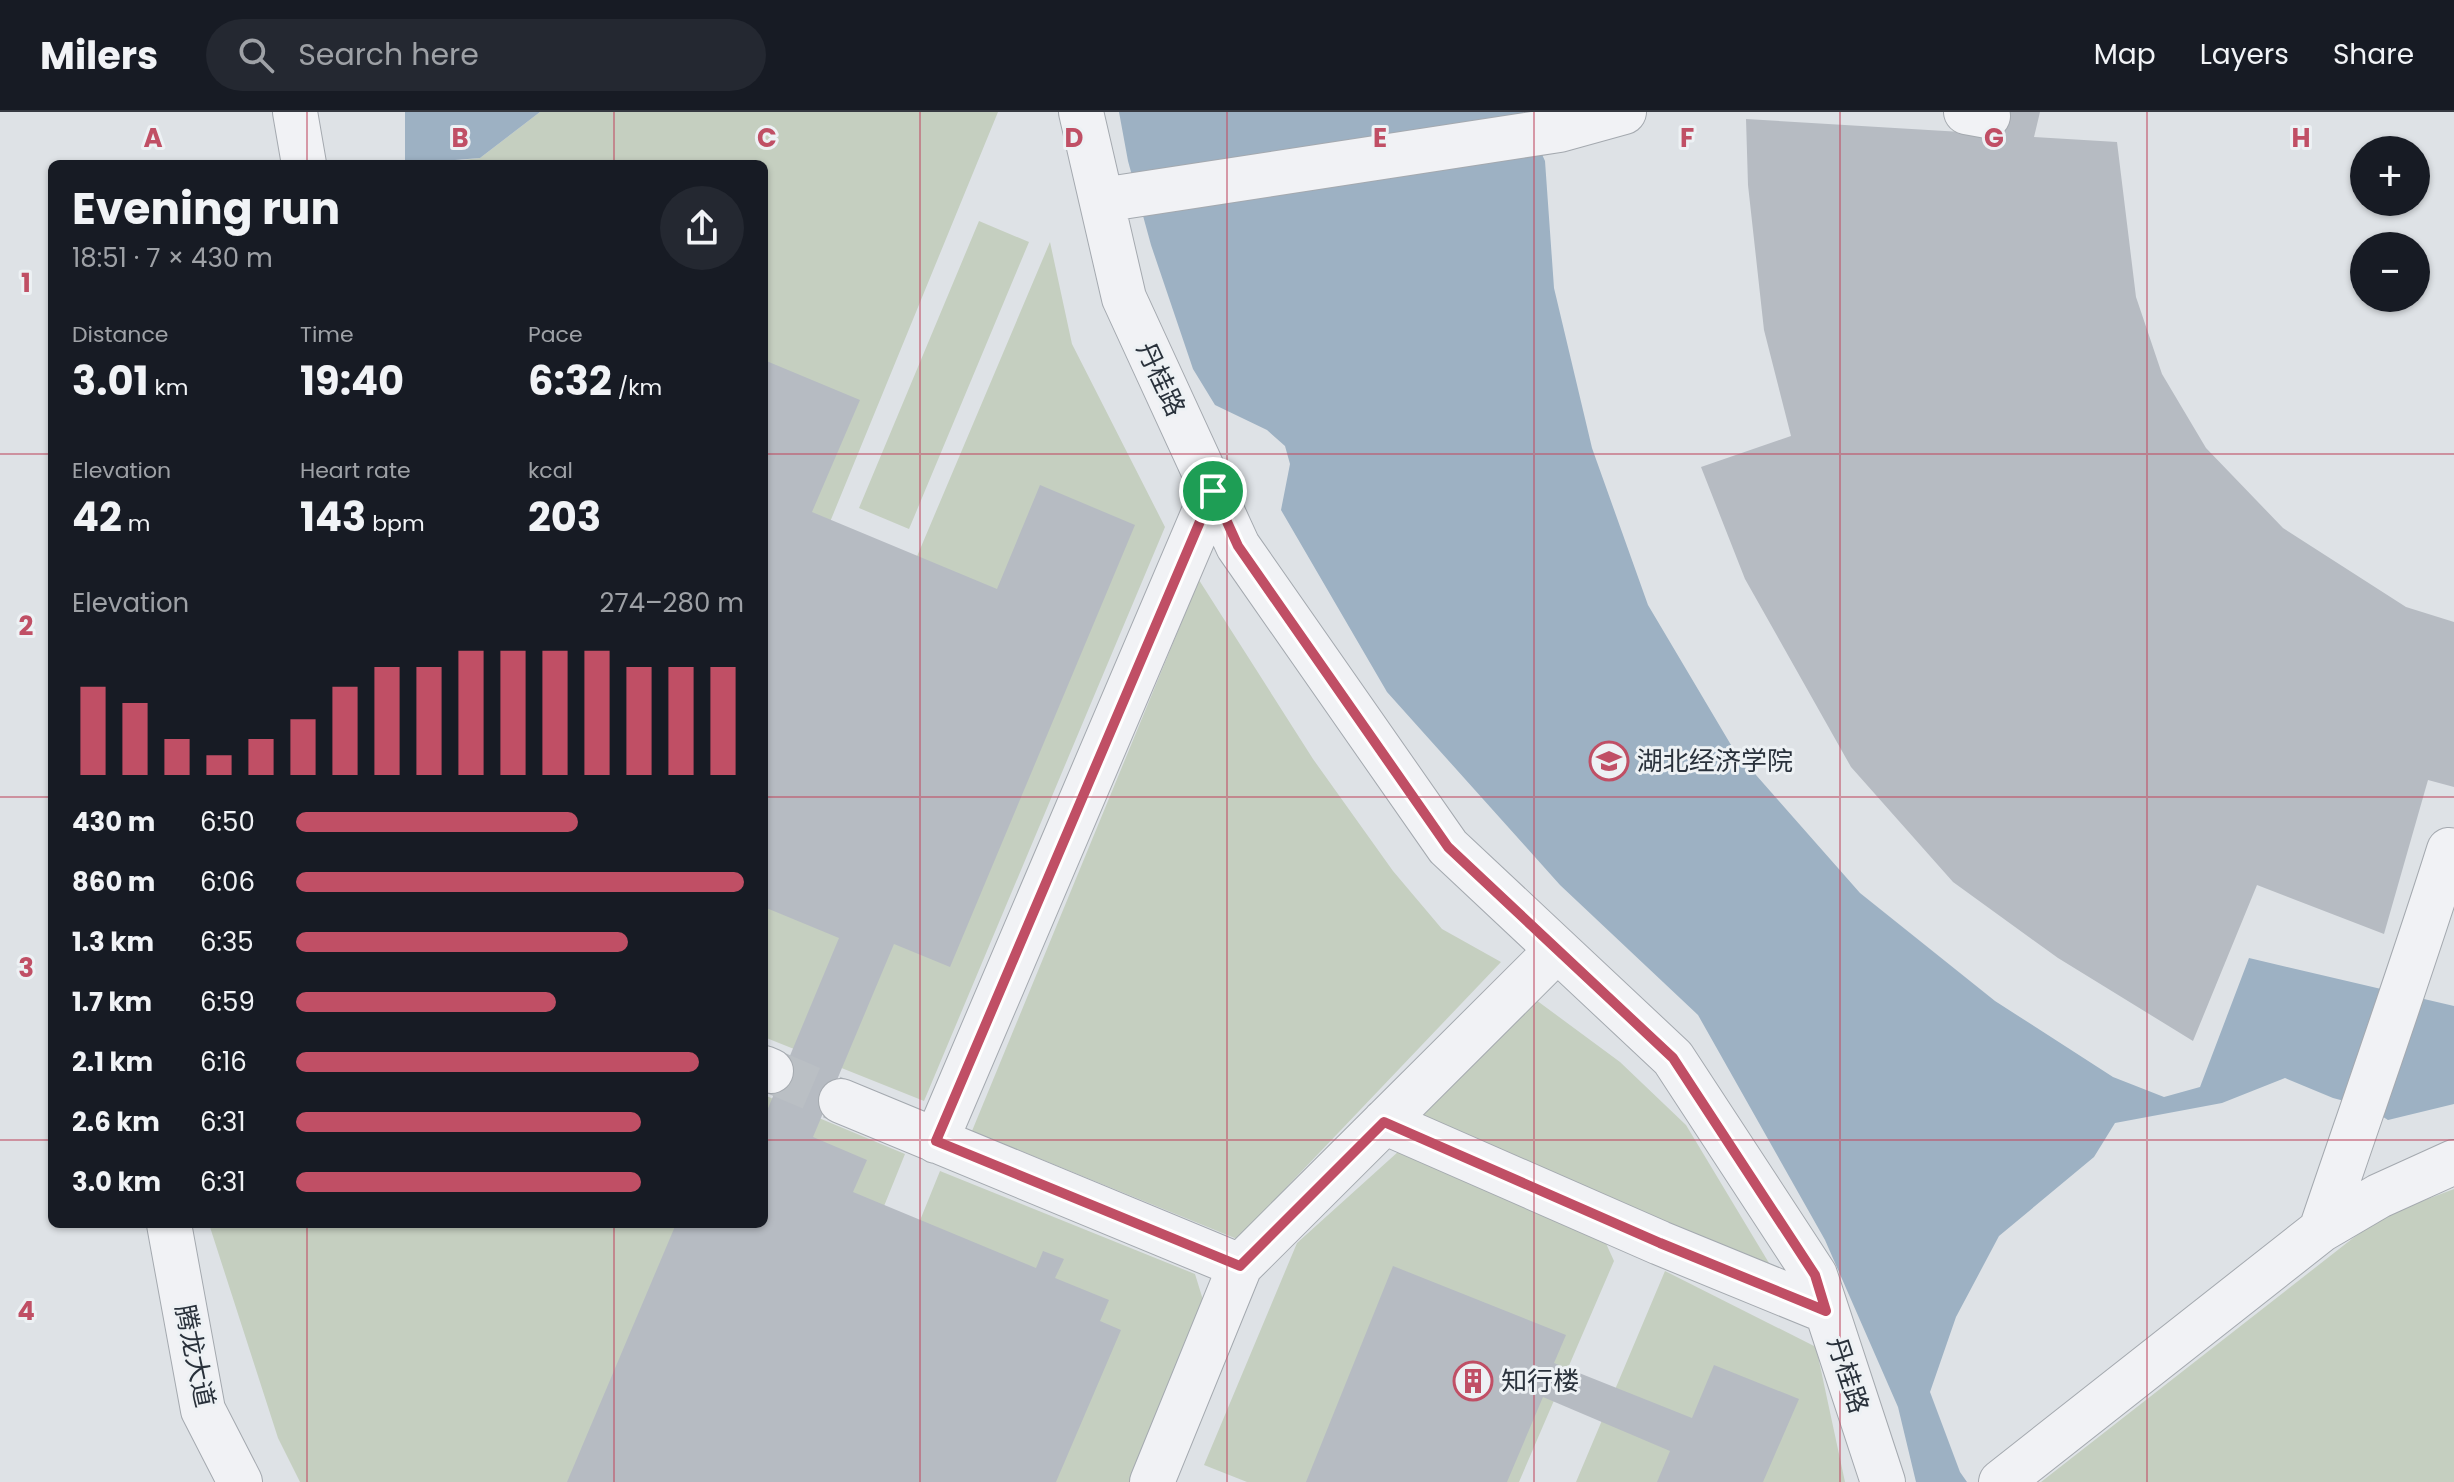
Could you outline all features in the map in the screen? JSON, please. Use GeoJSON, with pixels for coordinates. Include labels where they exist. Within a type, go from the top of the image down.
{"type":"FeatureCollection","features":[{"type":"Feature","properties":{"kind":"street"},"geometry":{"type":"LineString","coordinates":[[295,112],[303,160]]}},
{"type":"Feature","properties":{"kind":"street","name":"丹桂路"},"geometry":{"type":"LineString","coordinates":[[1081,112],[1116,198],[1124,298],[1238,546],[1448,847],[1673,1058],[1815,1275],[1883,1482]]}},
{"type":"Feature","properties":{"kind":"street"},"geometry":{"type":"LineString","coordinates":[[1116,198],[1559,130],[1624,112]]}},
{"type":"Feature","properties":{"kind":"street"},"geometry":{"type":"LineString","coordinates":[[936,1141],[1213,491]]}},
{"type":"Feature","properties":{"kind":"street"},"geometry":{"type":"LineString","coordinates":[[2321,1230],[2408,982],[2449,850]]}},
{"type":"Feature","properties":{"kind":"street"},"geometry":{"type":"LineString","coordinates":[[1152,1482],[1240,1266],[1557,950]]}},
{"type":"Feature","properties":{"kind":"street"},"geometry":{"type":"LineString","coordinates":[[841,1101],[1240,1266]]}},
{"type":"Feature","properties":{"kind":"street"},"geometry":{"type":"LineString","coordinates":[[1384,1122],[1660,1243],[1826,1311]]}},
{"type":"Feature","properties":{"kind":"street"},"geometry":{"type":"LineString","coordinates":[[2001,1482],[2321,1230],[2379,1196],[2454,1162]]}},
{"type":"Feature","properties":{"kind":"street","name":"腾龙大道"},"geometry":{"type":"LineString","coordinates":[[170,1228],[203,1410],[240,1482]]}},
{"type":"Feature","properties":{"kind":"green space"},"geometry":{"type":"Polygon","coordinates":[[[540,112],[998,112],[768,673],[768,160],[462,160],[480,158],[540,112]]]}},
{"type":"Feature","properties":{"kind":"green space"},"geometry":{"type":"Polygon","coordinates":[[[979,221],[1029,242],[909,529],[859,508],[979,221]]]}},
{"type":"Feature","properties":{"kind":"green space"},"geometry":{"type":"Polygon","coordinates":[[[1050,242],[1072,344],[1165,527],[924,1101],[768,1039],[768,909],[1050,242]]]}},
{"type":"Feature","properties":{"kind":"green space"},"geometry":{"type":"Polygon","coordinates":[[[1199,580],[1313,759],[1393,871],[1442,929],[1501,962],[1237,1239],[972,1131],[1199,580]]]}},
{"type":"Feature","properties":{"kind":"green space"},"geometry":{"type":"Polygon","coordinates":[[[1532,997],[1620,1062],[1686,1125],[1775,1273],[1414,1114],[1532,997]]]}},
{"type":"Feature","properties":{"kind":"green space"},"geometry":{"type":"Polygon","coordinates":[[[768,1097],[905,1154],[773,1482],[300,1482],[278,1438],[210,1228],[768,1228],[768,1097]]]}},
{"type":"Feature","properties":{"kind":"green space"},"geometry":{"type":"Polygon","coordinates":[[[1399,1151],[1604,1239],[1614,1261],[1519,1482],[1247,1482],[1204,1465],[1297,1243],[1399,1151]]]}},
{"type":"Feature","properties":{"kind":"green space"},"geometry":{"type":"Polygon","coordinates":[[[940,1171],[1195,1274],[1203,1300],[1133,1482],[814,1482],[940,1171]]]}},
{"type":"Feature","properties":{"kind":"green space"},"geometry":{"type":"Polygon","coordinates":[[[2454,1189],[2454,1482],[2041,1482],[2380,1217],[2454,1189]]]}},
{"type":"Feature","properties":{"kind":"green space"},"geometry":{"type":"Polygon","coordinates":[[[1665,1271],[1816,1347],[1845,1482],[1576,1482],[1665,1271]]]}},
{"type":"Feature","properties":{"kind":"water"},"geometry":{"type":"Polygon","coordinates":[[[405,112],[540,112],[480,158],[405,160],[405,112]]]}},
{"type":"Feature","properties":{"kind":"water"},"geometry":{"type":"Polygon","coordinates":[[[1119,112],[1523,112],[1545,161],[1554,288],[1592,448],[1648,605],[1734,750],[1860,893],[1995,1001],[2113,1077],[2164,1097],[2200,1087],[2249,958],[2454,1006],[2454,1104],[2388,1120],[2367,1107],[2333,1098],[2285,1078],[2222,1103],[2115,1123],[2094,1157],[1999,1236],[1956,1317],[1930,1392],[1960,1472],[1967,1482],[1916,1482],[1898,1407],[1825,1240],[1698,1015],[1560,885],[1387,692],[1281,510],[1290,464],[1285,446],[1267,430],[1215,405],[1193,369],[1151,245],[1128,161],[1119,112]]]}},
{"type":"Feature","properties":{"kind":"building"},"geometry":{"type":"Polygon","coordinates":[[[2000,112],[2040,112],[2034,137],[2117,142],[2136,297],[2162,374],[2206,448],[2283,528],[2406,607],[2454,622],[2454,787],[2428,780],[2384,934],[2257,885],[2193,1041],[2058,958],[1953,882],[1851,767],[1745,579],[1701,467],[1791,436],[1764,330],[1748,185],[1746,119],[1995,134],[2000,112]]]}},
{"type":"Feature","properties":{"kind":"building"},"geometry":{"type":"Polygon","coordinates":[[[768,362],[860,400],[812,512],[997,589],[1040,485],[1135,525],[950,967],[894,944],[813,1137],[867,1160],[853,1192],[1036,1268],[1043,1251],[1064,1259],[1055,1278],[1109,1300],[1100,1321],[1121,1330],[1056,1482],[567,1482],[674,1228],[768,1228],[768,1108],[839,938],[768,909],[768,362]]]}},
{"type":"Feature","properties":{"kind":"building","name":"知行楼"},"geometry":{"type":"Polygon","coordinates":[[[1393,1266],[1566,1335],[1554,1363],[1692,1418],[1714,1365],[1799,1399],[1763,1482],[1657,1482],[1670,1451],[1543,1397],[1507,1482],[1306,1482],[1393,1266]]]}},
{"type":"Feature","properties":{"kind":"tunnel"},"geometry":{"type":"LineString","coordinates":[[771,1071],[841,1101]]}},
{"type":"Feature","properties":{"kind":"place","name":"湖北经济学院"},"geometry":{"type":"Point","coordinates":[1609,761]}},
{"type":"Feature","properties":{"kind":"place","name":"知行楼"},"geometry":{"type":"Point","coordinates":[1473,1381]}},
{"type":"Feature","properties":{"kind":"route"},"geometry":{"type":"LineString","coordinates":[[1213,491],[1238,546],[1448,847],[1673,1058],[1815,1275],[1826,1311],[1660,1243],[1384,1122],[1240,1266],[936,1141],[1213,491]]}}]}
